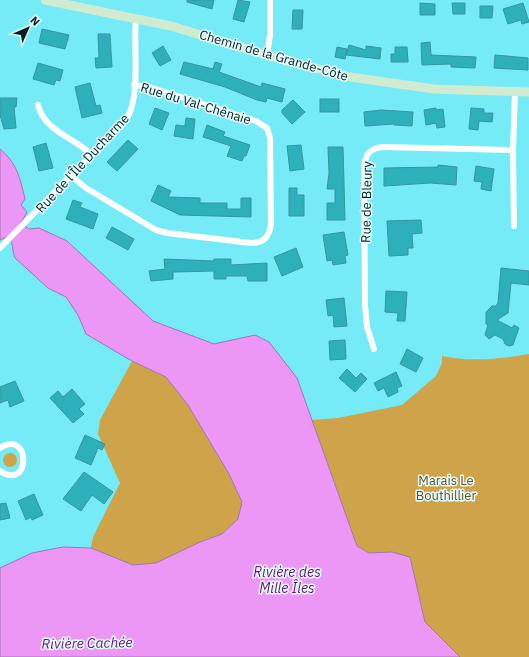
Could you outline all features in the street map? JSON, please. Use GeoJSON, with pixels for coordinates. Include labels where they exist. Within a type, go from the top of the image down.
{"type":"FeatureCollection","features":[{"type":"Feature","properties":{"kind":"main road","name":"Chemin de la Grande-Côte"},"geometry":{"type":"LineString","coordinates":[[45,0],[189,30],[330,73],[434,89],[529,92]]}},
{"type":"Feature","properties":{"kind":"street"},"geometry":{"type":"LineString","coordinates":[[267,55],[270,35],[270,0]]}},
{"type":"Feature","properties":{"kind":"street","name":"Rue de l'Île Ducharme"},"geometry":{"type":"LineString","coordinates":[[0,248],[127,118],[132,107],[134,85],[136,18]]}},
{"type":"Feature","properties":{"kind":"street","name":"Rue du Val-Chênaie"},"geometry":{"type":"LineString","coordinates":[[72,176],[86,188],[161,232],[251,243],[261,242],[267,237],[271,224],[270,138],[267,128],[256,121],[150,87],[134,85]]}},
{"type":"Feature","properties":{"kind":"street"},"geometry":{"type":"LineString","coordinates":[[514,226],[513,150],[515,92]]}},
{"type":"Feature","properties":{"kind":"street"},"geometry":{"type":"LineString","coordinates":[[38,106],[43,118],[50,125],[92,155]]}},
{"type":"Feature","properties":{"kind":"street","name":"Rue de Bleury"},"geometry":{"type":"LineString","coordinates":[[374,349],[366,327],[365,305],[364,171],[366,156],[374,149],[383,147],[513,150]]}},
{"type":"Feature","properties":{"kind":"street"},"geometry":{"type":"LineString","coordinates":[[0,448],[8,445],[14,446],[20,449],[24,457],[24,465],[18,472],[10,475],[1,474]]}},
{"type":"Feature","properties":{"kind":"green space","name":"Marais Le Bouthillier"},"geometry":{"type":"Polygon","coordinates":[[[529,354],[529,657],[458,657],[435,636],[376,553],[369,553],[357,546],[312,420],[338,418],[402,405],[436,376],[442,363],[442,356],[463,359],[485,359],[529,354]]]}},
{"type":"Feature","properties":{"kind":"green space"},"geometry":{"type":"Polygon","coordinates":[[[132,361],[166,377],[188,405],[229,474],[242,502],[238,519],[222,534],[200,542],[156,563],[133,565],[91,548],[93,537],[120,483],[98,434],[100,420],[132,361]]]}},
{"type":"Feature","properties":{"kind":"green space"},"geometry":{"type":"Polygon","coordinates":[[[7,453],[13,453],[17,457],[17,463],[13,467],[7,467],[3,463],[3,457],[7,453]]]}},
{"type":"Feature","properties":{"kind":"water","name":"Rivière des Mille Îles"},"geometry":{"type":"Polygon","coordinates":[[[0,149],[6,154],[14,165],[21,184],[25,199],[21,205],[27,212],[21,223],[29,229],[39,228],[67,241],[153,321],[214,344],[255,335],[269,342],[297,378],[357,546],[369,553],[392,552],[410,557],[425,622],[460,657],[0,657],[0,568],[32,553],[63,547],[91,548],[133,565],[156,563],[200,542],[222,534],[238,519],[242,502],[229,474],[188,405],[166,377],[132,361],[86,334],[78,315],[66,297],[48,288],[15,258],[12,244],[7,237],[0,240],[0,149]]]}},
{"type":"Feature","properties":{"kind":"building"},"geometry":{"type":"Polygon","coordinates":[[[187,0],[214,0],[212,9],[187,2],[187,0]]]}},
{"type":"Feature","properties":{"kind":"building"},"geometry":{"type":"Polygon","coordinates":[[[238,0],[250,2],[244,22],[233,19],[238,0]]]}},
{"type":"Feature","properties":{"kind":"building"},"geometry":{"type":"Polygon","coordinates":[[[420,3],[435,4],[435,15],[420,15],[420,3]]]}},
{"type":"Feature","properties":{"kind":"building"},"geometry":{"type":"Polygon","coordinates":[[[452,3],[465,3],[465,14],[453,14],[452,3]]]}},
{"type":"Feature","properties":{"kind":"building"},"geometry":{"type":"Polygon","coordinates":[[[523,3],[529,22],[522,24],[521,20],[508,24],[503,9],[523,3]]]}},
{"type":"Feature","properties":{"kind":"building"},"geometry":{"type":"Polygon","coordinates":[[[480,6],[493,6],[492,18],[480,18],[480,6]]]}},
{"type":"Feature","properties":{"kind":"building"},"geometry":{"type":"Polygon","coordinates":[[[293,10],[303,10],[302,29],[292,29],[293,10]]]}},
{"type":"Feature","properties":{"kind":"building"},"geometry":{"type":"Polygon","coordinates":[[[42,29],[69,35],[65,49],[39,43],[42,29]]]}},
{"type":"Feature","properties":{"kind":"building"},"geometry":{"type":"Polygon","coordinates":[[[98,34],[110,34],[112,67],[96,68],[95,58],[99,58],[98,34]]]}},
{"type":"Feature","properties":{"kind":"building"},"geometry":{"type":"Polygon","coordinates":[[[430,42],[431,55],[476,57],[475,68],[451,67],[451,64],[422,65],[421,43],[430,42]]]}},
{"type":"Feature","properties":{"kind":"building"},"geometry":{"type":"Polygon","coordinates":[[[349,45],[366,50],[366,46],[381,48],[380,59],[346,55],[349,45]]]}},
{"type":"Feature","properties":{"kind":"building"},"geometry":{"type":"Polygon","coordinates":[[[163,46],[171,60],[160,66],[152,53],[163,46]]]}},
{"type":"Feature","properties":{"kind":"building"},"geometry":{"type":"Polygon","coordinates":[[[337,47],[347,49],[345,59],[335,57],[337,47]]]}},
{"type":"Feature","properties":{"kind":"building"},"geometry":{"type":"Polygon","coordinates":[[[395,47],[407,47],[408,62],[391,62],[391,54],[395,54],[395,47]]]}},
{"type":"Feature","properties":{"kind":"building"},"geometry":{"type":"Polygon","coordinates":[[[495,55],[528,58],[528,70],[494,68],[495,55]]]}},
{"type":"Feature","properties":{"kind":"building"},"geometry":{"type":"Polygon","coordinates":[[[184,62],[213,69],[215,62],[222,64],[219,72],[261,87],[262,83],[285,89],[282,102],[267,98],[266,102],[257,100],[225,87],[180,74],[184,62]]]}},
{"type":"Feature","properties":{"kind":"building"},"geometry":{"type":"Polygon","coordinates":[[[38,63],[63,70],[60,81],[56,80],[54,85],[33,79],[38,63]]]}},
{"type":"Feature","properties":{"kind":"building"},"geometry":{"type":"Polygon","coordinates":[[[90,83],[96,106],[100,105],[102,113],[82,118],[75,87],[90,83]]]}},
{"type":"Feature","properties":{"kind":"building"},"geometry":{"type":"Polygon","coordinates":[[[0,98],[17,98],[16,107],[14,107],[16,128],[4,129],[0,115],[0,98]]]}},
{"type":"Feature","properties":{"kind":"building"},"geometry":{"type":"Polygon","coordinates":[[[320,99],[339,99],[339,112],[320,112],[320,99]]]}},
{"type":"Feature","properties":{"kind":"building"},"geometry":{"type":"Polygon","coordinates":[[[293,100],[305,112],[292,124],[282,113],[282,110],[293,100]]]}},
{"type":"Feature","properties":{"kind":"building"},"geometry":{"type":"Polygon","coordinates":[[[155,108],[169,113],[162,130],[149,124],[155,108]]]}},
{"type":"Feature","properties":{"kind":"building"},"geometry":{"type":"Polygon","coordinates":[[[436,108],[436,110],[443,109],[445,127],[437,128],[436,123],[426,125],[424,110],[436,108]]]}},
{"type":"Feature","properties":{"kind":"building"},"geometry":{"type":"Polygon","coordinates":[[[471,108],[484,109],[484,113],[493,113],[492,122],[479,121],[478,130],[469,129],[471,108]]]}},
{"type":"Feature","properties":{"kind":"building"},"geometry":{"type":"Polygon","coordinates":[[[381,110],[413,112],[412,126],[394,124],[365,126],[364,112],[381,110]]]}},
{"type":"Feature","properties":{"kind":"building"},"geometry":{"type":"Polygon","coordinates":[[[186,118],[195,119],[193,139],[174,136],[176,125],[185,126],[186,118]]]}},
{"type":"Feature","properties":{"kind":"building"},"geometry":{"type":"Polygon","coordinates":[[[207,125],[225,132],[223,136],[250,145],[246,156],[244,156],[242,161],[227,156],[231,146],[203,137],[207,125]]]}},
{"type":"Feature","properties":{"kind":"building"},"geometry":{"type":"Polygon","coordinates":[[[128,140],[138,149],[117,171],[107,162],[128,140]]]}},
{"type":"Feature","properties":{"kind":"building"},"geometry":{"type":"Polygon","coordinates":[[[46,143],[53,168],[39,171],[33,147],[46,143]]]}},
{"type":"Feature","properties":{"kind":"building"},"geometry":{"type":"Polygon","coordinates":[[[301,145],[304,169],[290,171],[287,146],[301,145]]]}},
{"type":"Feature","properties":{"kind":"building"},"geometry":{"type":"Polygon","coordinates":[[[328,147],[343,147],[345,220],[327,220],[327,203],[335,203],[335,189],[327,189],[329,173],[328,147]]]}},
{"type":"Feature","properties":{"kind":"building"},"geometry":{"type":"Polygon","coordinates":[[[438,165],[457,167],[456,185],[430,183],[384,186],[384,168],[438,167],[438,165]]]}},
{"type":"Feature","properties":{"kind":"building"},"geometry":{"type":"Polygon","coordinates":[[[476,166],[494,169],[491,191],[481,189],[482,182],[474,181],[476,166]]]}},
{"type":"Feature","properties":{"kind":"building"},"geometry":{"type":"Polygon","coordinates":[[[158,185],[171,191],[168,197],[200,198],[200,203],[227,203],[227,209],[241,209],[241,198],[251,198],[251,217],[180,215],[151,201],[158,185]]]}},
{"type":"Feature","properties":{"kind":"building"},"geometry":{"type":"Polygon","coordinates":[[[289,188],[297,188],[297,195],[304,195],[304,216],[289,216],[289,188]]]}},
{"type":"Feature","properties":{"kind":"building"},"geometry":{"type":"Polygon","coordinates":[[[73,200],[82,203],[80,207],[98,214],[93,229],[66,219],[73,200]]]}},
{"type":"Feature","properties":{"kind":"building"},"geometry":{"type":"Polygon","coordinates":[[[421,220],[422,233],[412,234],[413,248],[408,248],[408,255],[389,256],[387,221],[421,220]]]}},
{"type":"Feature","properties":{"kind":"building"},"geometry":{"type":"Polygon","coordinates":[[[112,227],[134,239],[128,250],[106,238],[112,227]]]}},
{"type":"Feature","properties":{"kind":"building"},"geometry":{"type":"Polygon","coordinates":[[[344,232],[348,255],[345,256],[346,263],[333,265],[332,260],[327,261],[323,235],[344,232]]]}},
{"type":"Feature","properties":{"kind":"building"},"geometry":{"type":"Polygon","coordinates":[[[296,248],[303,267],[282,276],[274,257],[296,248]]]}},
{"type":"Feature","properties":{"kind":"building"},"geometry":{"type":"Polygon","coordinates":[[[164,259],[214,261],[214,259],[231,259],[231,265],[267,263],[267,281],[248,281],[247,276],[226,276],[226,279],[214,279],[214,271],[173,272],[173,279],[151,281],[149,271],[165,269],[164,259]]]}},
{"type":"Feature","properties":{"kind":"building"},"geometry":{"type":"Polygon","coordinates":[[[501,268],[529,271],[529,285],[511,283],[508,313],[497,320],[512,328],[514,325],[519,328],[513,345],[509,346],[505,344],[503,339],[495,335],[489,339],[485,335],[488,325],[486,324],[486,312],[498,303],[501,268]]]}},
{"type":"Feature","properties":{"kind":"building"},"geometry":{"type":"Polygon","coordinates":[[[386,291],[407,292],[405,321],[397,321],[398,313],[385,312],[386,291]]]}},
{"type":"Feature","properties":{"kind":"building"},"geometry":{"type":"Polygon","coordinates":[[[344,298],[347,326],[334,327],[333,315],[328,316],[326,300],[344,298]]]}},
{"type":"Feature","properties":{"kind":"building"},"geometry":{"type":"Polygon","coordinates":[[[345,340],[346,359],[330,360],[329,341],[345,340]]]}},
{"type":"Feature","properties":{"kind":"building"},"geometry":{"type":"Polygon","coordinates":[[[407,349],[423,358],[416,372],[400,364],[407,349]]]}},
{"type":"Feature","properties":{"kind":"building"},"geometry":{"type":"Polygon","coordinates":[[[347,369],[356,378],[361,373],[367,379],[355,392],[339,378],[347,369]]]}},
{"type":"Feature","properties":{"kind":"building"},"geometry":{"type":"Polygon","coordinates":[[[396,372],[402,386],[397,388],[398,392],[388,397],[384,388],[378,391],[374,383],[396,372]]]}},
{"type":"Feature","properties":{"kind":"building"},"geometry":{"type":"Polygon","coordinates":[[[15,381],[24,401],[10,407],[8,400],[0,403],[0,387],[15,381]]]}},
{"type":"Feature","properties":{"kind":"building"},"geometry":{"type":"Polygon","coordinates":[[[72,389],[85,404],[79,409],[84,414],[73,423],[50,398],[58,391],[63,397],[72,389]]]}},
{"type":"Feature","properties":{"kind":"building"},"geometry":{"type":"Polygon","coordinates":[[[85,435],[105,444],[102,450],[98,448],[91,465],[75,458],[85,435]]]}},
{"type":"Feature","properties":{"kind":"building"},"geometry":{"type":"Polygon","coordinates":[[[84,472],[113,492],[104,504],[92,495],[81,511],[63,499],[84,472]]]}},
{"type":"Feature","properties":{"kind":"building"},"geometry":{"type":"Polygon","coordinates":[[[34,494],[43,515],[32,520],[31,517],[26,520],[18,501],[34,494]]]}},
{"type":"Feature","properties":{"kind":"building"},"geometry":{"type":"Polygon","coordinates":[[[6,503],[10,518],[0,520],[0,504],[6,503]]]}},
{"type":"Feature","properties":{"kind":"water label","name":"Rivière Cachée"},"geometry":{"type":"Point","coordinates":[87,643]}}]}
